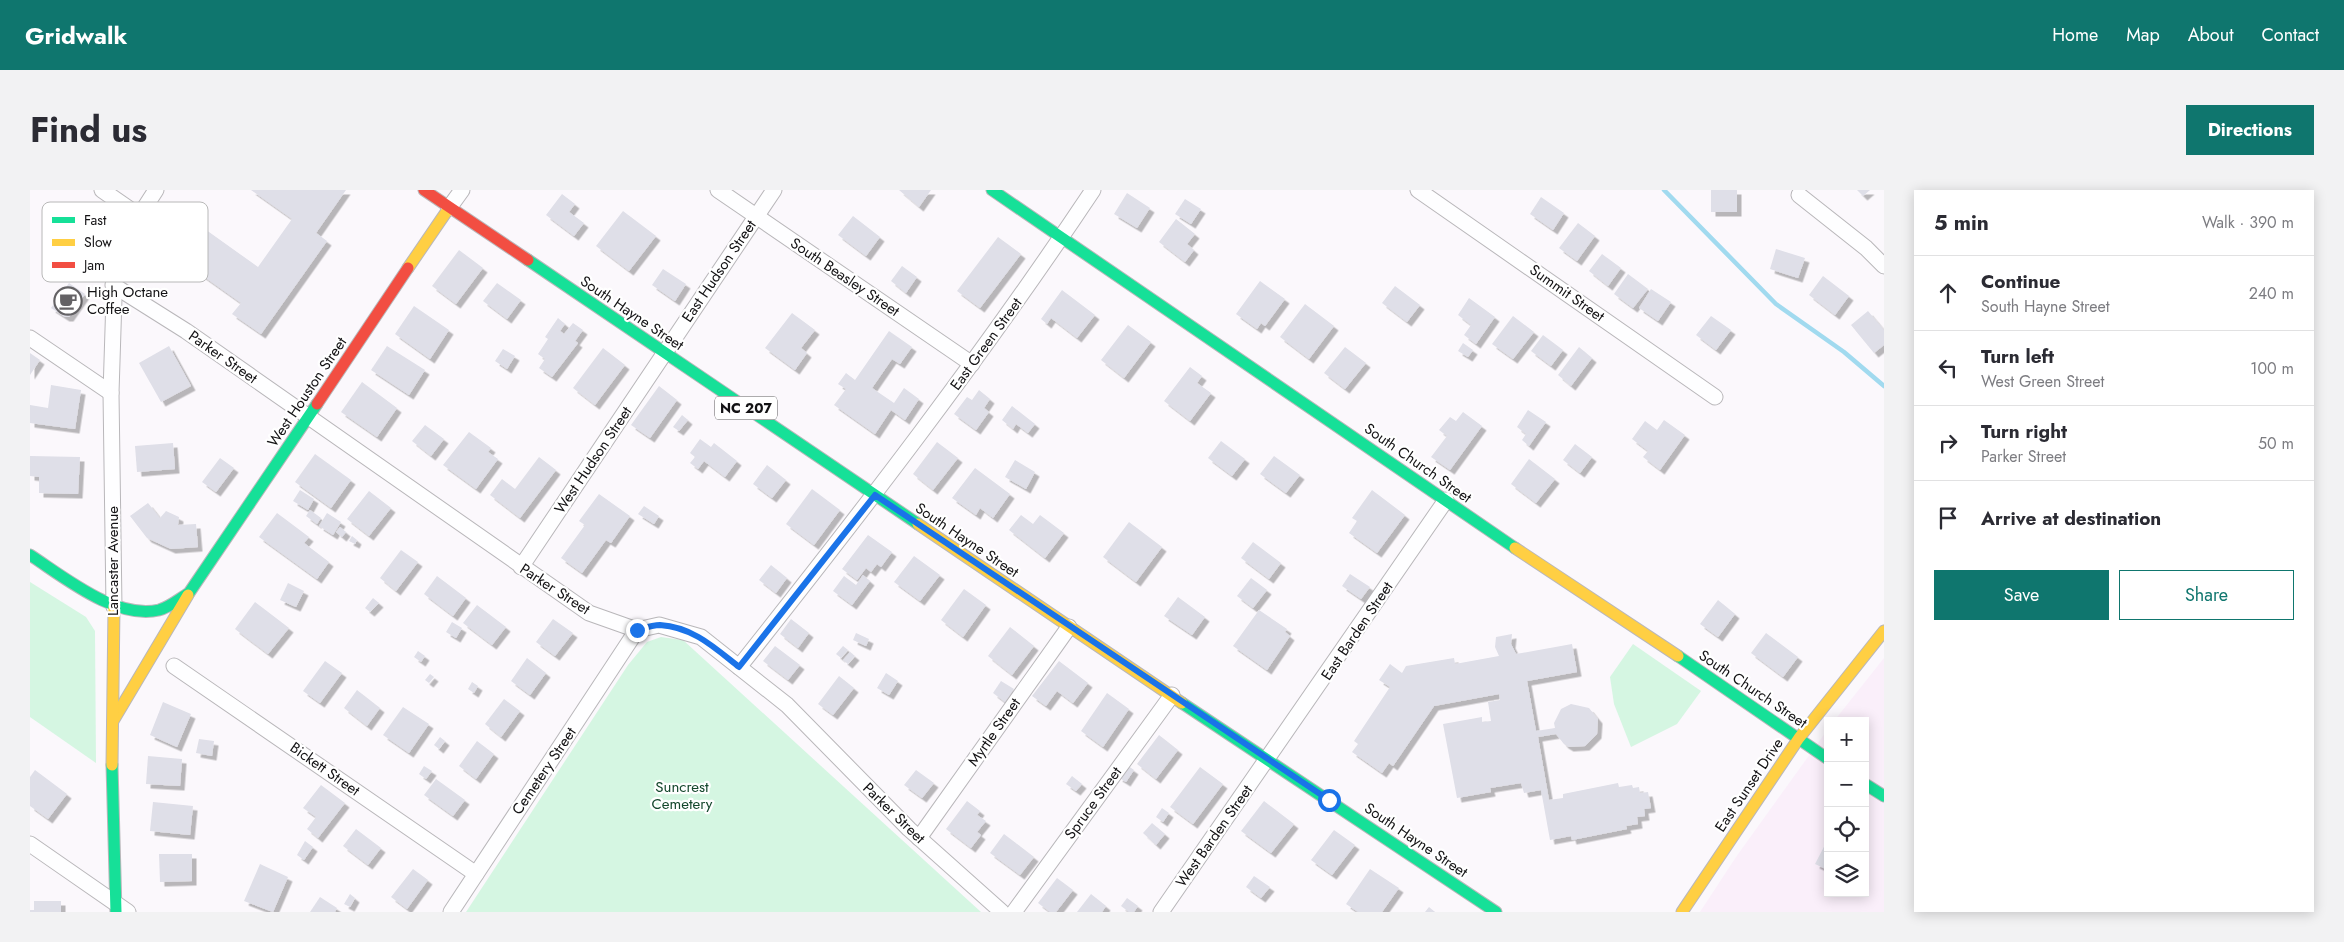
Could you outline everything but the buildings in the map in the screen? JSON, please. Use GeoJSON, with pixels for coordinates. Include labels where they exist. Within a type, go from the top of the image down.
{"type":"FeatureCollection","features":[{"type":"Feature","properties":{"kind":"street"},"geometry":{"type":"LineString","coordinates":[[102,190],[119,202]]}},
{"type":"Feature","properties":{"kind":"street","name":"Lancaster Avenue"},"geometry":{"type":"LineString","coordinates":[[147,202],[156,190]]}},
{"type":"Feature","properties":{"kind":"street","name":"South Hayne Street"},"geometry":{"type":"LineString","coordinates":[[424,190],[1069,627],[1496,912]]}},
{"type":"Feature","properties":{"kind":"street"},"geometry":{"type":"LineString","coordinates":[[449,208],[462,190]]}},
{"type":"Feature","properties":{"kind":"street","name":"South Beasley Street"},"geometry":{"type":"LineString","coordinates":[[718,190],[972,364]]}},
{"type":"Feature","properties":{"kind":"street","name":"East Hudson Street"},"geometry":{"type":"LineString","coordinates":[[665,353],[774,190]]}},
{"type":"Feature","properties":{"kind":"street","name":"South Church Street"},"geometry":{"type":"LineString","coordinates":[[992,190],[1541,566],[1630,623],[1824,756]]}},
{"type":"Feature","properties":{"kind":"street","name":"East Green Street"},"geometry":{"type":"LineString","coordinates":[[739,667],[875,495],[972,364],[1061,239],[1093,190]]}},
{"type":"Feature","properties":{"kind":"street","name":"Summit Street"},"geometry":{"type":"LineString","coordinates":[[1418,190],[1715,396]]}},
{"type":"Feature","properties":{"kind":"street"},"geometry":{"type":"LineString","coordinates":[[1799,194],[1866,248],[1884,266]]}},
{"type":"Feature","properties":{"kind":"street","name":"West Houston Street"},"geometry":{"type":"LineString","coordinates":[[111,726],[126,697],[172,628],[189,593],[449,208]]}},
{"type":"Feature","properties":{"kind":"street","name":"Lancaster Avenue"},"geometry":{"type":"LineString","coordinates":[[113,282],[111,393],[114,607],[111,726],[120,909]]}},
{"type":"Feature","properties":{"kind":"street","name":"Parker Street"},"geometry":{"type":"LineString","coordinates":[[113,285],[186,331],[521,567],[590,613],[637,630],[659,625],[701,637],[787,705],[919,838],[1002,912]]}},
{"type":"Feature","properties":{"kind":"street"},"geometry":{"type":"LineString","coordinates":[[30,338],[111,393]]}},
{"type":"Feature","properties":{"kind":"street","name":"West Hudson Street"},"geometry":{"type":"LineString","coordinates":[[521,567],[665,353]]}},
{"type":"Feature","properties":{"kind":"street","name":"East Barden Street"},"geometry":{"type":"LineString","coordinates":[[1267,760],[1446,500]]}},
{"type":"Feature","properties":{"kind":"street"},"geometry":{"type":"LineString","coordinates":[[30,555],[114,607]]}},
{"type":"Feature","properties":{"kind":"street","name":"West Houston Street"},"geometry":{"type":"LineString","coordinates":[[114,607],[150,611],[171,606],[189,593]]}},
{"type":"Feature","properties":{"kind":"street","name":"Myrtle Street"},"geometry":{"type":"LineString","coordinates":[[919,838],[1069,627]]}},
{"type":"Feature","properties":{"kind":"street","name":"Cemetery Street"},"geometry":{"type":"LineString","coordinates":[[451,912],[637,630]]}},
{"type":"Feature","properties":{"kind":"street","name":"East Sunset Drive"},"geometry":{"type":"LineString","coordinates":[[1682,912],[1799,738],[1884,631]]}},
{"type":"Feature","properties":{"kind":"street","name":"Bickett Street"},"geometry":{"type":"LineString","coordinates":[[174,666],[476,874]]}},
{"type":"Feature","properties":{"kind":"street","name":"Spruce Street"},"geometry":{"type":"LineString","coordinates":[[1014,912],[1172,695]]}},
{"type":"Feature","properties":{"kind":"street","name":"West Barden Street"},"geometry":{"type":"LineString","coordinates":[[1161,912],[1267,760]]}},
{"type":"Feature","properties":{"kind":"street"},"geometry":{"type":"LineString","coordinates":[[1869,787],[1884,796]]}},
{"type":"Feature","properties":{"kind":"street"},"geometry":{"type":"LineString","coordinates":[[30,844],[120,909]]}},
{"type":"Feature","properties":{"kind":"shaded area"},"geometry":{"type":"Polygon","coordinates":[[[1884,658],[1884,912],[1700,912],[1736,857],[1824,735],[1824,897],[1869,897],[1869,717],[1837,717],[1884,658]]]}},
{"type":"Feature","properties":{"kind":"green space"},"geometry":{"type":"Polygon","coordinates":[[[30,582],[86,617],[95,631],[96,763],[30,717],[30,582]]]}},
{"type":"Feature","properties":{"kind":"green space","name":"Suncrest Cemetery"},"geometry":{"type":"Polygon","coordinates":[[[661,637],[683,640],[981,912],[466,912],[628,665],[647,642],[661,637]]]}},
{"type":"Feature","properties":{"kind":"green space"},"geometry":{"type":"Polygon","coordinates":[[[1633,644],[1701,691],[1677,724],[1631,747],[1614,704],[1610,677],[1633,644]]]}},
{"type":"Feature","properties":{"kind":"waterway"},"geometry":{"type":"LineString","coordinates":[[1664,190],[1776,304],[1844,352],[1884,386]]}},
{"type":"Feature","properties":{"kind":"traffic: fast"},"geometry":{"type":"LineString","coordinates":[[992,190],[1515,548]]}},
{"type":"Feature","properties":{"kind":"traffic: fast"},"geometry":{"type":"LineString","coordinates":[[528,260],[918,524]]}},
{"type":"Feature","properties":{"kind":"traffic: fast"},"geometry":{"type":"LineString","coordinates":[[30,555],[74,585],[108,603],[125,609],[143,611],[159,610],[167,607],[189,593],[317,404]]}},
{"type":"Feature","properties":{"kind":"traffic: fast"},"geometry":{"type":"LineString","coordinates":[[1678,656],[1824,756]]}},
{"type":"Feature","properties":{"kind":"traffic: fast"},"geometry":{"type":"LineString","coordinates":[[1182,703],[1496,912]]}},
{"type":"Feature","properties":{"kind":"traffic: fast"},"geometry":{"type":"LineString","coordinates":[[112,765],[116,912]]}},
{"type":"Feature","properties":{"kind":"traffic: fast"},"geometry":{"type":"LineString","coordinates":[[1869,787],[1884,796]]}},
{"type":"Feature","properties":{"kind":"traffic: slow"},"geometry":{"type":"LineString","coordinates":[[408,268],[449,208]]}},
{"type":"Feature","properties":{"kind":"traffic: slow"},"geometry":{"type":"LineString","coordinates":[[918,524],[1182,703]]}},
{"type":"Feature","properties":{"kind":"traffic: slow"},"geometry":{"type":"LineString","coordinates":[[1515,548],[1678,656]]}},
{"type":"Feature","properties":{"kind":"traffic: slow"},"geometry":{"type":"LineString","coordinates":[[113,721],[188,595]]}},
{"type":"Feature","properties":{"kind":"traffic: slow"},"geometry":{"type":"LineString","coordinates":[[112,765],[114,607]]}},
{"type":"Feature","properties":{"kind":"traffic: slow"},"geometry":{"type":"LineString","coordinates":[[1682,912],[1799,738],[1884,631]]}},
{"type":"Feature","properties":{"kind":"traffic: jam"},"geometry":{"type":"LineString","coordinates":[[424,190],[528,260]]}},
{"type":"Feature","properties":{"kind":"traffic: jam"},"geometry":{"type":"LineString","coordinates":[[317,404],[408,268]]}},
{"type":"Feature","properties":{"kind":"place","name":"High Octane Coffee"},"geometry":{"type":"Point","coordinates":[68,301]}},
{"type":"Feature","properties":{"kind":"route"},"geometry":{"type":"LineString","coordinates":[[637,630],[659,625],[682,630],[701,637],[739,667],[875,495],[1329,800]]}}]}
